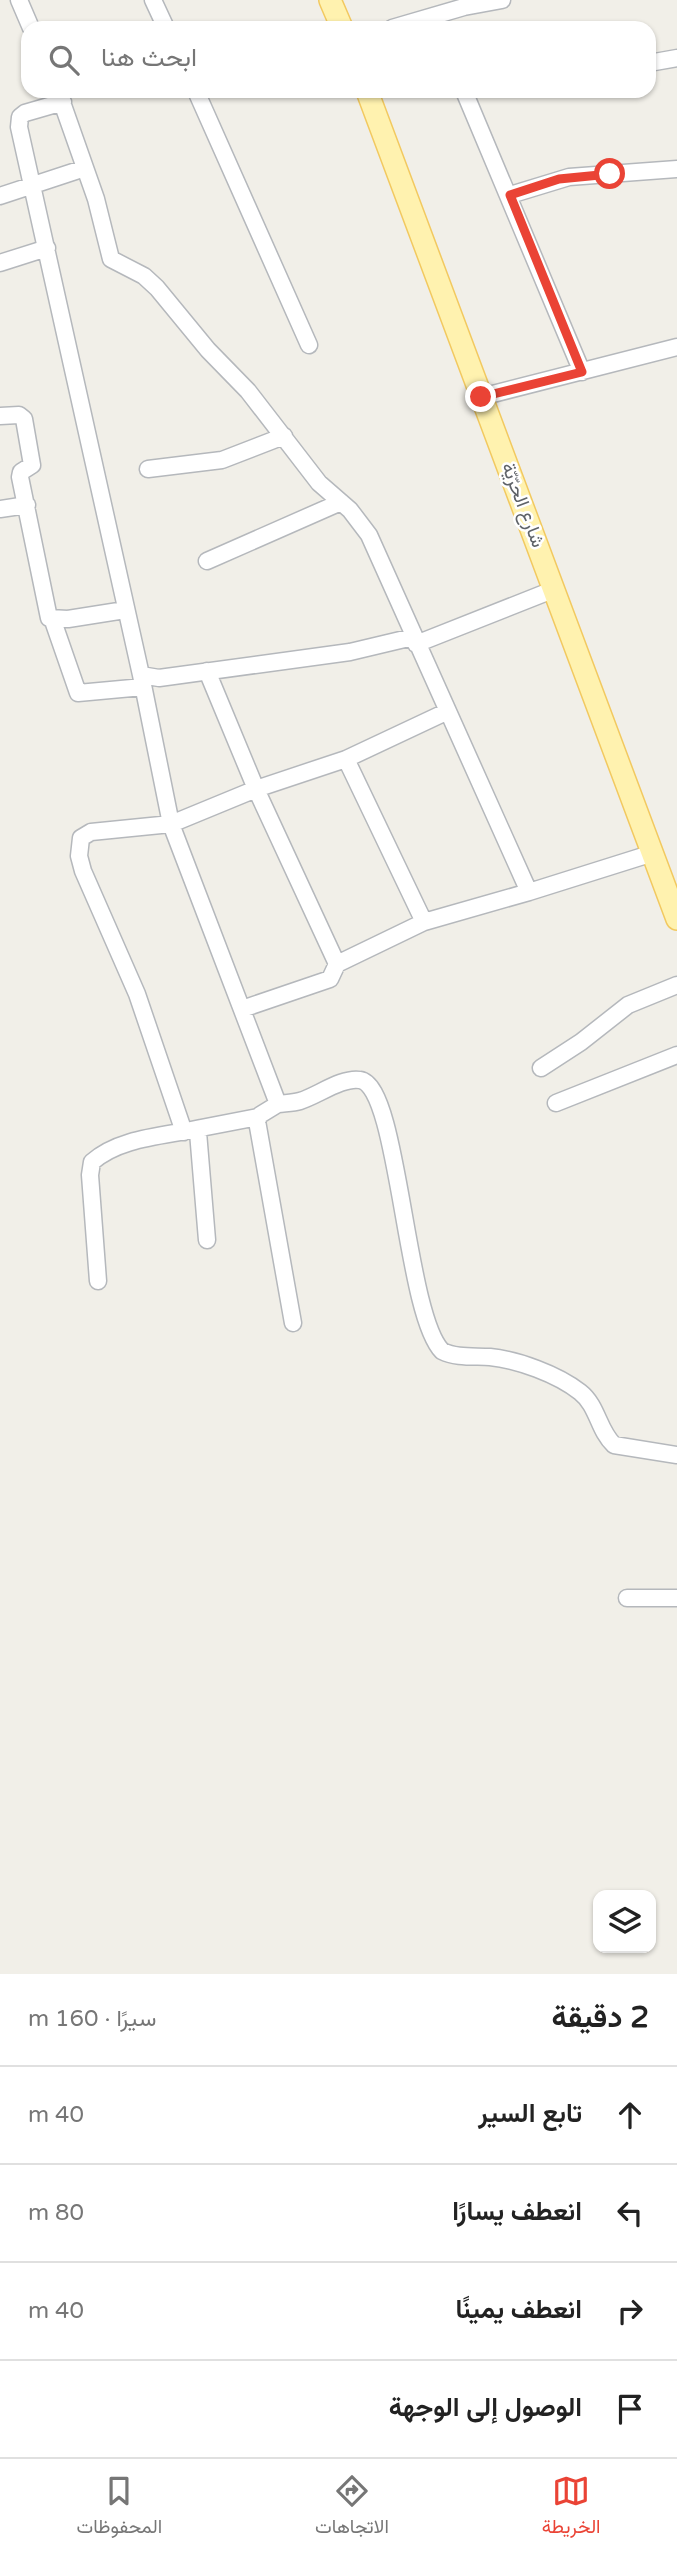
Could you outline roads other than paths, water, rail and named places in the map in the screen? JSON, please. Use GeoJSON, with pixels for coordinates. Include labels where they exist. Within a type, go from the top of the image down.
{"type":"FeatureCollection","features":[{"type":"Feature","properties":{"kind":"main road"},"geometry":{"type":"LineString","coordinates":[[330,0],[339,21]]}},
{"type":"Feature","properties":{"kind":"main road","name":"شارع الحرّيّة"},"geometry":{"type":"LineString","coordinates":[[370,98],[677,919]]}},
{"type":"Feature","properties":{"kind":"street"},"geometry":{"type":"LineString","coordinates":[[19,0],[28,21]]}},
{"type":"Feature","properties":{"kind":"street"},"geometry":{"type":"LineString","coordinates":[[153,0],[163,21]]}},
{"type":"Feature","properties":{"kind":"street"},"geometry":{"type":"LineString","coordinates":[[414,21],[467,4],[502,0]]}},
{"type":"Feature","properties":{"kind":"street"},"geometry":{"type":"LineString","coordinates":[[656,62],[677,58]]}},
{"type":"Feature","properties":{"kind":"street"},"geometry":{"type":"LineString","coordinates":[[57,98],[25,113],[19,121],[171,824],[278,1104]]}},
{"type":"Feature","properties":{"kind":"street"},"geometry":{"type":"LineString","coordinates":[[62,98],[111,259],[150,281],[285,436],[319,483],[341,502],[369,535],[446,712],[529,892]]}},
{"type":"Feature","properties":{"kind":"street"},"geometry":{"type":"LineString","coordinates":[[199,98],[309,345]]}},
{"type":"Feature","properties":{"kind":"street"},"geometry":{"type":"LineString","coordinates":[[467,98],[582,372]]}},
{"type":"Feature","properties":{"kind":"street"},"geometry":{"type":"LineString","coordinates":[[0,196],[85,168]]}},
{"type":"Feature","properties":{"kind":"street"},"geometry":{"type":"LineString","coordinates":[[510,195],[559,179],[677,169]]}},
{"type":"Feature","properties":{"kind":"street"},"geometry":{"type":"LineString","coordinates":[[0,263],[47,248]]}},
{"type":"Feature","properties":{"kind":"street"},"geometry":{"type":"LineString","coordinates":[[481,397],[677,347]]}},
{"type":"Feature","properties":{"kind":"street"},"geometry":{"type":"LineString","coordinates":[[0,416],[19,415],[24,419],[32,465],[20,473],[48,616],[53,621],[78,693],[159,678],[415,641],[555,589]]}},
{"type":"Feature","properties":{"kind":"street"},"geometry":{"type":"LineString","coordinates":[[148,469],[222,460],[285,436]]}},
{"type":"Feature","properties":{"kind":"street"},"geometry":{"type":"LineString","coordinates":[[207,561],[341,502]]}},
{"type":"Feature","properties":{"kind":"street"},"geometry":{"type":"LineString","coordinates":[[0,509],[27,505]]}},
{"type":"Feature","properties":{"kind":"street"},"geometry":{"type":"LineString","coordinates":[[53,621],[125,610]]}},
{"type":"Feature","properties":{"kind":"street"},"geometry":{"type":"LineString","coordinates":[[206,671],[256,789],[337,964]]}},
{"type":"Feature","properties":{"kind":"street"},"geometry":{"type":"LineString","coordinates":[[184,1132],[137,994],[79,856],[81,838],[91,832],[171,824],[256,789],[346,759],[446,712]]}},
{"type":"Feature","properties":{"kind":"street"},"geometry":{"type":"LineString","coordinates":[[346,759],[424,922]]}},
{"type":"Feature","properties":{"kind":"street"},"geometry":{"type":"LineString","coordinates":[[242,1009],[330,979],[337,964],[424,922],[653,853]]}},
{"type":"Feature","properties":{"kind":"street"},"geometry":{"type":"LineString","coordinates":[[541,1069],[589,1037],[628,1005],[677,985]]}},
{"type":"Feature","properties":{"kind":"street"},"geometry":{"type":"LineString","coordinates":[[556,1103],[677,1055]]}},
{"type":"Feature","properties":{"kind":"street"},"geometry":{"type":"LineString","coordinates":[[98,1281],[90,1175],[92,1162],[119,1146],[258,1117],[278,1104],[300,1101],[352,1081],[365,1082],[373,1090],[391,1142],[418,1293],[433,1338],[442,1351],[493,1358],[541,1373],[573,1387],[588,1399],[602,1429],[614,1445],[677,1455]]}},
{"type":"Feature","properties":{"kind":"street"},"geometry":{"type":"LineString","coordinates":[[258,1117],[293,1323]]}},
{"type":"Feature","properties":{"kind":"street"},"geometry":{"type":"LineString","coordinates":[[201,1128],[198,1143],[207,1240]]}},
{"type":"Feature","properties":{"kind":"street"},"geometry":{"type":"LineString","coordinates":[[627,1598],[677,1598]]}}]}
